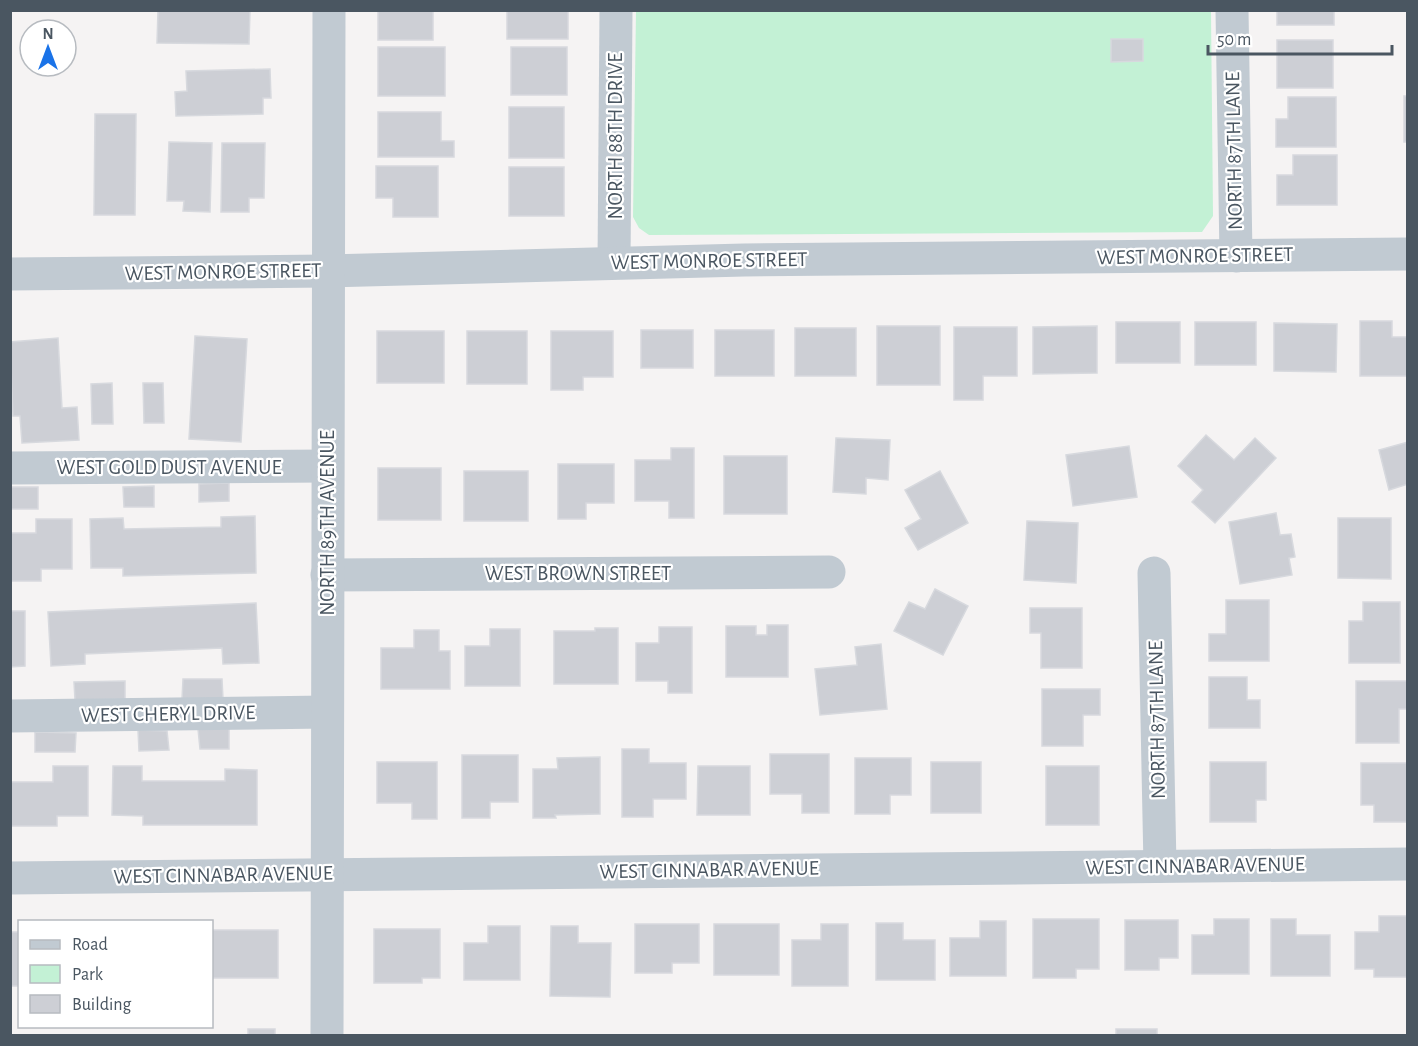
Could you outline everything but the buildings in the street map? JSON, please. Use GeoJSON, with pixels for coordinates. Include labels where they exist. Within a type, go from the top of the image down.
{"type":"FeatureCollection","features":[{"type":"Feature","properties":{"kind":"street","name":"NORTH 89TH AVENUE"},"geometry":{"type":"LineString","coordinates":[[327,1035],[329,10]]}},
{"type":"Feature","properties":{"kind":"street","name":"NORTH 88TH DRIVE"},"geometry":{"type":"LineString","coordinates":[[614,262],[616,10]]}},
{"type":"Feature","properties":{"kind":"street","name":"NORTH 87TH LANE"},"geometry":{"type":"LineString","coordinates":[[1232,10],[1236,256]]}},
{"type":"Feature","properties":{"kind":"street","name":"WEST MONROE STREET"},"geometry":{"type":"LineString","coordinates":[[10,274],[327,271],[614,262],[1407,254]]}},
{"type":"Feature","properties":{"kind":"street","name":"WEST GOLD DUST AVENUE"},"geometry":{"type":"LineString","coordinates":[[10,468],[327,466]]}},
{"type":"Feature","properties":{"kind":"street","name":"WEST BROWN STREET"},"geometry":{"type":"LineString","coordinates":[[327,575],[829,572]]}},
{"type":"Feature","properties":{"kind":"street","name":"NORTH 87TH LANE"},"geometry":{"type":"LineString","coordinates":[[1154,573],[1160,866]]}},
{"type":"Feature","properties":{"kind":"street","name":"WEST CHERYL DRIVE"},"geometry":{"type":"LineString","coordinates":[[10,716],[326,712]]}},
{"type":"Feature","properties":{"kind":"street","name":"WEST CINNABAR AVENUE"},"geometry":{"type":"LineString","coordinates":[[10,878],[1407,864]]}},
{"type":"Feature","properties":{"kind":"green space"},"geometry":{"type":"Polygon","coordinates":[[[636,11],[1211,11],[1213,216],[1202,232],[649,235],[639,228],[633,217],[636,11]]]}}]}
